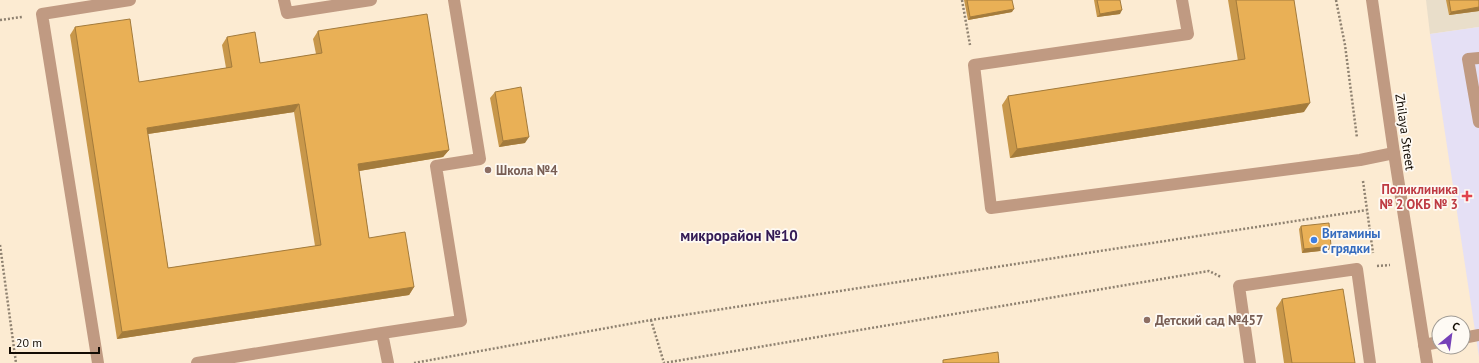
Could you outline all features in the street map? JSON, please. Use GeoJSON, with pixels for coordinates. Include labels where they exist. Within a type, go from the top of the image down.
{"type":"FeatureCollection","features":[{"type":"Feature","properties":{"kind":"street"},"geometry":{"type":"LineString","coordinates":[[98,363],[42,14],[130,0]]}},
{"type":"Feature","properties":{"kind":"street"},"geometry":{"type":"LineString","coordinates":[[284,0],[286,13],[371,0]]}},
{"type":"Feature","properties":{"kind":"street"},"geometry":{"type":"LineString","coordinates":[[197,363],[461,321],[436,166],[480,159],[454,0]]}},
{"type":"Feature","properties":{"kind":"street"},"geometry":{"type":"LineString","coordinates":[[1182,0],[1188,34],[974,65],[991,208],[1360,160],[1394,154]]}},
{"type":"Feature","properties":{"kind":"street","name":"Zhilaya Street"},"geometry":{"type":"LineString","coordinates":[[1372,0],[1394,154],[1427,363]]}},
{"type":"Feature","properties":{"kind":"street"},"geometry":{"type":"LineString","coordinates":[[1479,58],[1468,59],[1479,122]]}},
{"type":"Feature","properties":{"kind":"street"},"geometry":{"type":"LineString","coordinates":[[1250,363],[1239,286],[1357,269],[1370,363]]}},
{"type":"Feature","properties":{"kind":"street"},"geometry":{"type":"LineString","coordinates":[[382,333],[388,363]]}},
{"type":"Feature","properties":{"kind":"street"},"geometry":{"type":"LineString","coordinates":[[1424,345],[1431,344]]}},
{"type":"Feature","properties":{"kind":"path"},"geometry":{"type":"LineString","coordinates":[[962,0],[974,65]]}},
{"type":"Feature","properties":{"kind":"path"},"geometry":{"type":"LineString","coordinates":[[414,363],[651,320],[1367,210]]}},
{"type":"Feature","properties":{"kind":"path"},"geometry":{"type":"LineString","coordinates":[[0,245],[16,363]]}},
{"type":"Feature","properties":{"kind":"path"},"geometry":{"type":"LineString","coordinates":[[1357,269],[1411,263]]}},
{"type":"Feature","properties":{"kind":"path"},"geometry":{"type":"LineString","coordinates":[[651,320],[664,363],[1209,271],[1239,286]]}},
{"type":"Feature","properties":{"kind":"shaded area"},"geometry":{"type":"Polygon","coordinates":[[[1426,0],[1479,0],[1479,27],[1430,34],[1426,0]]]}},
{"type":"Feature","properties":{"kind":"shaded area","name":"Поликлиника № 2 ОКБ № 3"},"geometry":{"type":"Polygon","coordinates":[[[1479,27],[1479,357],[1430,34],[1479,27]]]}},
{"type":"Feature","properties":{"kind":"building"},"geometry":{"type":"Polygon","coordinates":[[[967,0],[1012,0],[1014,9],[970,17],[967,0]]]}},
{"type":"Feature","properties":{"kind":"building"},"geometry":{"type":"Polygon","coordinates":[[[1097,0],[1120,0],[1122,10],[1100,14],[1097,0]]]}},
{"type":"Feature","properties":{"kind":"building"},"geometry":{"type":"Polygon","coordinates":[[[1236,0],[1294,0],[1310,103],[1017,149],[1008,96],[1245,59],[1236,0]]]}},
{"type":"Feature","properties":{"kind":"building"},"geometry":{"type":"Polygon","coordinates":[[[1449,0],[1479,0],[1479,7],[1451,12],[1449,0]]]}},
{"type":"Feature","properties":{"kind":"building"},"geometry":{"type":"Polygon","coordinates":[[[427,14],[449,150],[358,164],[369,238],[405,232],[414,287],[122,332],[75,27],[130,19],[139,82],[232,67],[227,37],[255,32],[260,63],[322,53],[318,31],[427,14]],[[299,104],[147,128],[168,268],[321,245],[299,104]]]}},
{"type":"Feature","properties":{"kind":"building"},"geometry":{"type":"Polygon","coordinates":[[[521,87],[529,137],[503,141],[495,92],[521,87]]]}},
{"type":"Feature","properties":{"kind":"building","name":"Витамины с грядки"},"geometry":{"type":"Polygon","coordinates":[[[1329,223],[1331,246],[1304,249],[1301,226],[1329,223]]]}},
{"type":"Feature","properties":{"kind":"building"},"geometry":{"type":"Polygon","coordinates":[[[1343,289],[1355,363],[1292,363],[1282,299],[1343,289]]]}},
{"type":"Feature","properties":{"kind":"building"},"geometry":{"type":"Polygon","coordinates":[[[998,352],[999,363],[943,363],[943,360],[998,352]]]}},
{"type":"Feature","properties":{"kind":"place","name":"Школа №4"},"geometry":{"type":"Point","coordinates":[488,170]}},
{"type":"Feature","properties":{"kind":"place","name":"Поликлиника № 2 ОКБ № 3"},"geometry":{"type":"Point","coordinates":[1467,196]}},
{"type":"Feature","properties":{"kind":"place","name":"Витамины с грядки"},"geometry":{"type":"Point","coordinates":[1314,240]}},
{"type":"Feature","properties":{"kind":"place","name":"Детский сад №457"},"geometry":{"type":"Point","coordinates":[1147,320]}},
{"type":"Feature","properties":{"kind":"district","name":"микрорайон №10"},"geometry":{"type":"Point","coordinates":[739,235]}}]}
